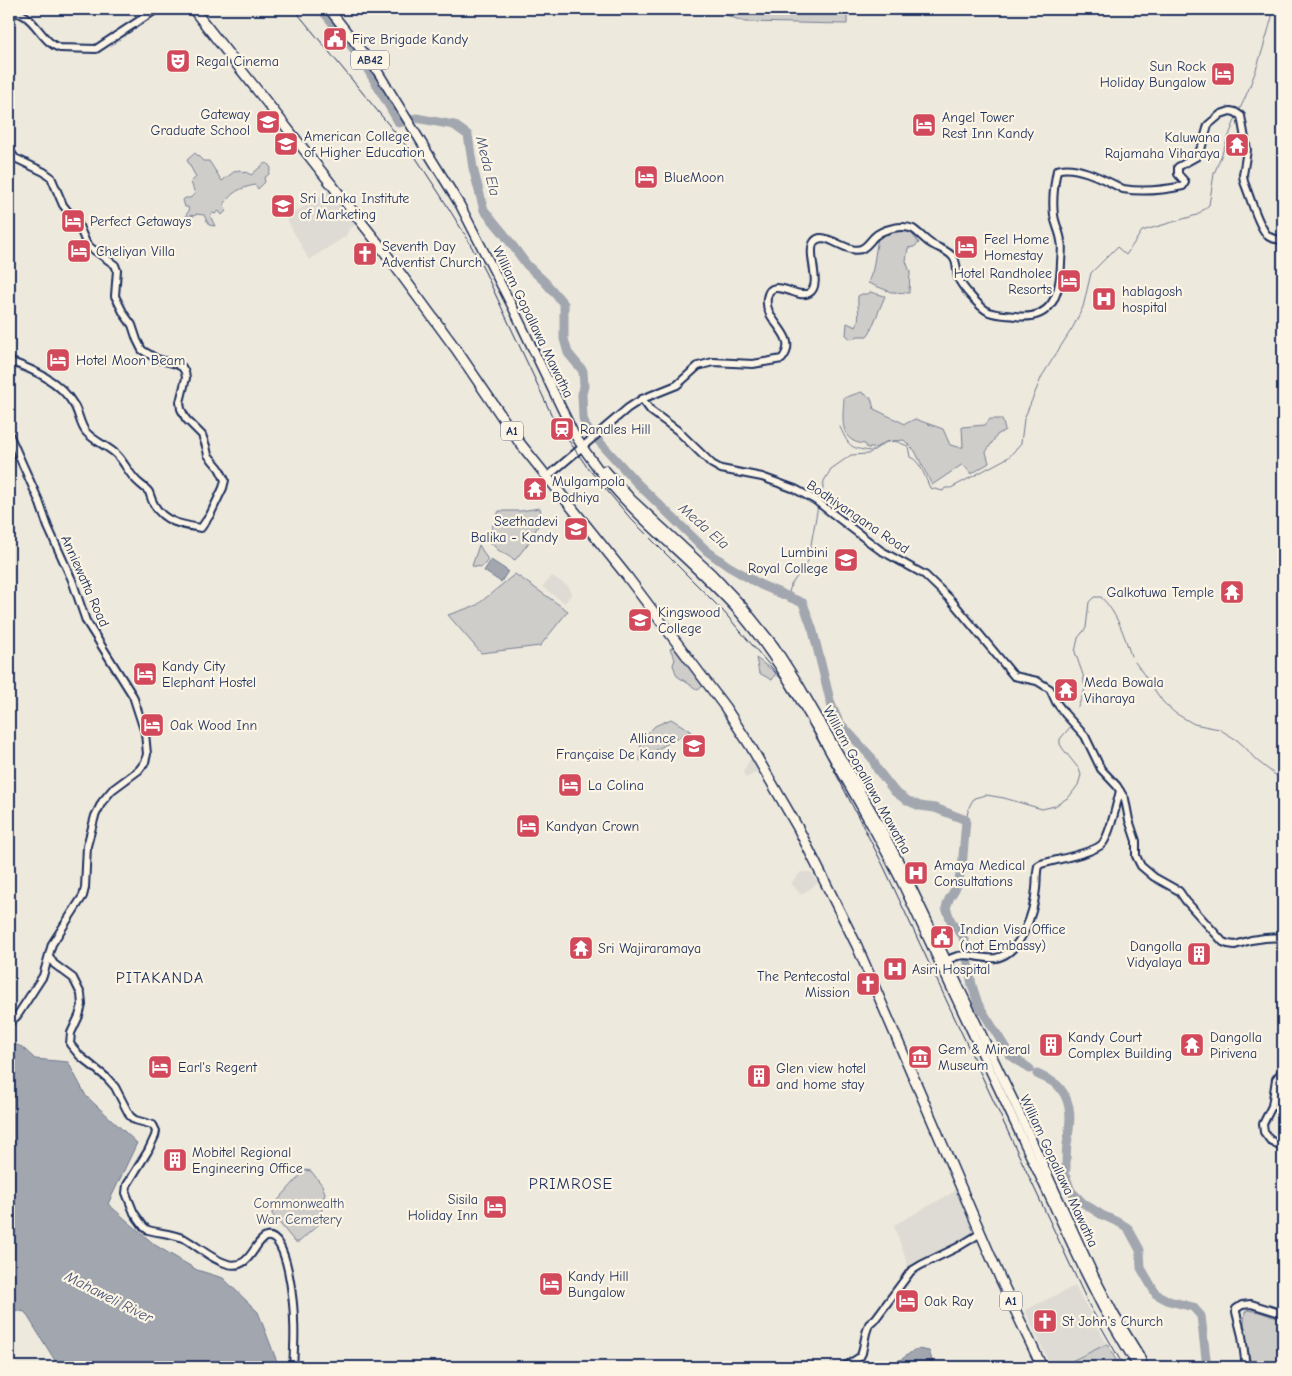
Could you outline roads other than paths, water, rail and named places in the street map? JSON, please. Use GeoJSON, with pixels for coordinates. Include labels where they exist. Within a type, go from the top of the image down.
{"type":"FeatureCollection","features":[{"type":"Feature","properties":{"kind":"highway","name":"A1"},"geometry":{"type":"LineString","coordinates":[[193,9],[381,247],[462,357],[519,442],[626,575],[728,711],[775,787],[816,863],[857,946],[1000,1278],[1042,1367]]}},
{"type":"Feature","properties":{"kind":"main road","name":"William Gopallawa Mawatha"},"geometry":{"type":"LineString","coordinates":[[329,9],[366,55],[386,84],[453,193],[513,308],[568,421],[584,445],[631,499],[712,574],[742,606],[774,646],[798,685],[879,824],[923,910],[944,962],[1084,1270],[1106,1314],[1138,1367]]}},
{"type":"Feature","properties":{"kind":"main road","name":"William Gopallawa Mawatha"},"geometry":{"type":"LineString","coordinates":[[944,962],[1094,1276],[1144,1367]]}},
{"type":"Feature","properties":{"kind":"street"},"geometry":{"type":"LineString","coordinates":[[9,13],[21,13],[29,18],[54,46],[60,48],[96,49],[156,9]]}},
{"type":"Feature","properties":{"kind":"street"},"geometry":{"type":"LineString","coordinates":[[547,477],[628,408],[642,399],[677,385],[698,366],[713,362],[753,364],[782,359],[786,354],[787,345],[785,335],[769,313],[767,299],[769,292],[772,289],[778,288],[800,293],[811,292],[815,279],[812,248],[814,241],[818,239],[826,238],[856,250],[862,249],[870,243],[874,236],[882,232],[904,227],[911,228],[932,244],[953,256],[960,281],[982,308],[989,312],[1024,317],[1034,316],[1047,309],[1059,286],[1062,242],[1054,216],[1054,187],[1057,170],[1063,168],[1092,174],[1127,190],[1183,186],[1184,182],[1178,174],[1178,167],[1196,157],[1202,146],[1208,125],[1221,114],[1230,111],[1239,114],[1247,150],[1243,175],[1244,182],[1262,228],[1268,236],[1283,240]]}},
{"type":"Feature","properties":{"kind":"street"},"geometry":{"type":"LineString","coordinates":[[9,150],[15,158],[51,177],[63,206],[78,224],[87,245],[115,265],[117,270],[115,296],[132,325],[136,340],[142,350],[157,359],[176,364],[186,372],[180,402],[181,409],[186,420],[202,436],[208,455],[219,468],[225,480],[210,515],[201,528],[181,525],[161,515],[148,492],[136,481],[119,456],[85,431],[75,407],[60,388],[35,370],[9,361]]}},
{"type":"Feature","properties":{"kind":"street","name":"Bodhiyangana Road"},"geometry":{"type":"LineString","coordinates":[[642,399],[651,411],[677,430],[712,464],[721,468],[762,477],[795,489],[815,500],[880,550],[926,575],[951,600],[1014,676],[1037,681],[1050,689],[1056,702],[1085,736],[1101,770],[1117,786],[1125,799],[1136,841],[1136,856],[1141,866],[1154,878],[1178,891],[1223,942],[1235,945],[1251,940],[1283,937]]}},
{"type":"Feature","properties":{"kind":"street","name":"Anniewatta Road"},"geometry":{"type":"LineString","coordinates":[[9,434],[72,580],[86,620],[133,696],[145,733],[147,754],[145,762],[139,770],[112,790],[102,802],[95,816],[86,846],[85,888],[83,896],[52,944],[43,976],[36,989],[17,1016],[9,1023]]}},
{"type":"Feature","properties":{"kind":"street"},"geometry":{"type":"LineString","coordinates":[[944,962],[958,956],[971,955],[996,958],[1003,956],[1010,950],[1019,940],[1029,922],[1036,890],[1038,866],[1100,847],[1104,843],[1109,831],[1120,791]]}},
{"type":"Feature","properties":{"kind":"street"},"geometry":{"type":"LineString","coordinates":[[49,956],[54,964],[73,978],[81,994],[82,1005],[79,1016],[70,1033],[70,1044],[80,1056],[115,1086],[130,1116],[135,1120],[153,1125],[156,1131],[148,1151],[127,1185],[126,1193],[134,1213],[148,1230],[183,1238],[227,1264],[235,1265],[247,1260],[265,1237],[277,1241],[284,1253],[293,1298],[293,1367]]}},
{"type":"Feature","properties":{"kind":"street"},"geometry":{"type":"LineString","coordinates":[[1283,1070],[1276,1079],[1272,1106],[1263,1124],[1264,1132],[1270,1140],[1283,1147]]}},
{"type":"Feature","properties":{"kind":"street"},"geometry":{"type":"LineString","coordinates":[[844,1367],[860,1357],[869,1324],[876,1318],[911,1271],[981,1234]]}},
{"type":"Feature","properties":{"kind":"street"},"geometry":{"type":"LineString","coordinates":[[1246,1367],[1236,1309],[1242,1305],[1251,1304],[1283,1314]]}},
{"type":"Feature","properties":{"kind":"water"},"geometry":{"type":"Polygon","coordinates":[[[491,560],[508,571],[501,582],[484,571],[491,560]]]}},
{"type":"Feature","properties":{"kind":"water","name":"Mahaweli River"},"geometry":{"type":"Polygon","coordinates":[[[9,1042],[22,1047],[35,1059],[68,1062],[86,1096],[137,1143],[108,1204],[155,1245],[197,1270],[223,1278],[258,1312],[279,1367],[59,1367],[25,1312],[9,1309],[9,1042]]]}},
{"type":"Feature","properties":{"kind":"water"},"geometry":{"type":"Polygon","coordinates":[[[918,1349],[929,1351],[934,1366],[937,1367],[887,1367],[889,1364],[902,1359],[918,1349]]]}},
{"type":"Feature","properties":{"kind":"waterway","name":"Meda Ela"},"geometry":{"type":"LineString","coordinates":[[321,9],[368,70],[399,123],[416,118],[454,125],[468,135],[473,168],[484,210],[527,265],[564,304],[564,339],[568,353],[583,371],[583,418],[586,427],[636,482],[707,551],[728,566],[761,585],[803,603],[813,631],[831,704],[839,722],[872,758],[877,769],[895,792],[908,801],[920,806],[935,808],[966,820],[962,868],[957,886],[946,908],[951,921],[962,935],[967,947],[972,985],[978,1004],[1010,1055],[1030,1069]]}},
{"type":"Feature","properties":{"kind":"waterway"},"geometry":{"type":"LineString","coordinates":[[1239,111],[1262,51],[1273,13],[1271,9]]}},
{"type":"Feature","properties":{"kind":"waterway"},"geometry":{"type":"LineString","coordinates":[[821,500],[824,481],[831,469],[851,455],[868,454],[886,442],[895,441],[908,446],[910,457],[920,466],[930,488],[943,491],[945,488],[951,488],[1009,457],[1021,443],[1024,419],[1042,376],[1073,327],[1083,307],[1091,273],[1117,247],[1126,255],[1142,231],[1197,215],[1209,205],[1214,174],[1237,115]]}},
{"type":"Feature","properties":{"kind":"waterway"},"geometry":{"type":"LineString","coordinates":[[840,427],[851,445],[858,449],[870,451]]}},
{"type":"Feature","properties":{"kind":"waterway"},"geometry":{"type":"LineString","coordinates":[[788,596],[791,585],[808,561],[818,506]]}},
{"type":"Feature","properties":{"kind":"waterway"},"geometry":{"type":"LineString","coordinates":[[1078,707],[1085,689],[1083,675],[1075,652],[1078,638],[1086,628],[1089,602],[1094,597],[1101,597],[1116,617],[1131,656]]}},
{"type":"Feature","properties":{"kind":"waterway"},"geometry":{"type":"LineString","coordinates":[[1135,662],[1163,702],[1175,713],[1194,724],[1219,729],[1237,740],[1255,759],[1283,781]]}},
{"type":"Feature","properties":{"kind":"waterway"},"geometry":{"type":"LineString","coordinates":[[966,820],[969,807],[974,798],[986,795],[1042,809],[1055,806],[1069,797],[1078,785],[1081,775],[1079,769],[1060,744],[1060,739],[1072,725]]}},
{"type":"Feature","properties":{"kind":"waterway","name":"Meda Ela"},"geometry":{"type":"LineString","coordinates":[[1037,1074],[1058,1086],[1067,1101],[1070,1123],[1066,1151],[1066,1169]]}},
{"type":"Feature","properties":{"kind":"waterway","name":"Meda Ela"},"geometry":{"type":"LineString","coordinates":[[1066,1177],[1071,1191],[1083,1203],[1128,1228],[1140,1250],[1141,1268],[1156,1294],[1169,1301],[1193,1307],[1201,1316],[1207,1367]]}},
{"type":"Feature","properties":{"kind":"railway"},"geometry":{"type":"LineString","coordinates":[[294,9],[416,158],[441,196],[485,272],[553,418],[587,467],[631,519],[723,611],[783,681],[817,737],[883,865],[1090,1307],[1124,1367]]}},
{"type":"Feature","properties":{"kind":"place","name":"Fire Brigade Kandy"},"geometry":{"type":"Point","coordinates":[335,39]}},
{"type":"Feature","properties":{"kind":"place","name":"Regal Cinema"},"geometry":{"type":"Point","coordinates":[178,61]}},
{"type":"Feature","properties":{"kind":"place","name":"Sun Rock Holiday Bungalow"},"geometry":{"type":"Point","coordinates":[1223,74]}},
{"type":"Feature","properties":{"kind":"place","name":"Gateway Graduate School"},"geometry":{"type":"Point","coordinates":[268,122]}},
{"type":"Feature","properties":{"kind":"place","name":"Angel Tower Rest Inn Kandy"},"geometry":{"type":"Point","coordinates":[924,125]}},
{"type":"Feature","properties":{"kind":"place","name":"American College of Higher Education"},"geometry":{"type":"Point","coordinates":[286,144]}},
{"type":"Feature","properties":{"kind":"place","name":"Kaluwana Rajamaha Viharaya"},"geometry":{"type":"Point","coordinates":[1237,145]}},
{"type":"Feature","properties":{"kind":"place","name":"BlueMoon"},"geometry":{"type":"Point","coordinates":[646,177]}},
{"type":"Feature","properties":{"kind":"place","name":"Sri Lanka Institute of Marketing"},"geometry":{"type":"Point","coordinates":[283,206]}},
{"type":"Feature","properties":{"kind":"place","name":"Perfect Getaways"},"geometry":{"type":"Point","coordinates":[73,221]}},
{"type":"Feature","properties":{"kind":"place","name":"Feel Home Homestay"},"geometry":{"type":"Point","coordinates":[966,247]}},
{"type":"Feature","properties":{"kind":"place","name":"Cheliyan Villa"},"geometry":{"type":"Point","coordinates":[79,251]}},
{"type":"Feature","properties":{"kind":"place","name":"Seventh Day Adventist Church"},"geometry":{"type":"Point","coordinates":[365,254]}},
{"type":"Feature","properties":{"kind":"place","name":"Hotel Randholee Resorts"},"geometry":{"type":"Point","coordinates":[1069,281]}},
{"type":"Feature","properties":{"kind":"place","name":"hablagosh hospital"},"geometry":{"type":"Point","coordinates":[1104,299]}},
{"type":"Feature","properties":{"kind":"place","name":"Hotel Moon Beam"},"geometry":{"type":"Point","coordinates":[58,360]}},
{"type":"Feature","properties":{"kind":"place","name":"Randles Hill"},"geometry":{"type":"Point","coordinates":[562,429]}},
{"type":"Feature","properties":{"kind":"place","name":"Mulgampola Bodhiya"},"geometry":{"type":"Point","coordinates":[535,489]}},
{"type":"Feature","properties":{"kind":"place","name":"Seethadevi Balika - Kandy"},"geometry":{"type":"Point","coordinates":[576,529]}},
{"type":"Feature","properties":{"kind":"place","name":"Lumbini Royal College"},"geometry":{"type":"Point","coordinates":[846,560]}},
{"type":"Feature","properties":{"kind":"place","name":"Galkotuwa Temple"},"geometry":{"type":"Point","coordinates":[1232,592]}},
{"type":"Feature","properties":{"kind":"place","name":"Kingswood College"},"geometry":{"type":"Point","coordinates":[640,620]}},
{"type":"Feature","properties":{"kind":"place","name":"Kandy City Elephant Hostel"},"geometry":{"type":"Point","coordinates":[145,674]}},
{"type":"Feature","properties":{"kind":"place","name":"Meda Bowala Viharaya"},"geometry":{"type":"Point","coordinates":[1066,690]}},
{"type":"Feature","properties":{"kind":"place","name":"Oak Wood Inn"},"geometry":{"type":"Point","coordinates":[152,725]}},
{"type":"Feature","properties":{"kind":"place","name":"Alliance Française De Kandy"},"geometry":{"type":"Point","coordinates":[694,746]}},
{"type":"Feature","properties":{"kind":"place","name":"La Colina"},"geometry":{"type":"Point","coordinates":[570,785]}},
{"type":"Feature","properties":{"kind":"place","name":"Kandyan Crown"},"geometry":{"type":"Point","coordinates":[528,826]}},
{"type":"Feature","properties":{"kind":"place","name":"Amaya Medical Consultations"},"geometry":{"type":"Point","coordinates":[916,873]}},
{"type":"Feature","properties":{"kind":"place","name":"Indian Visa Office (not Embassy)"},"geometry":{"type":"Point","coordinates":[942,937]}},
{"type":"Feature","properties":{"kind":"place","name":"Sri Wajiraramaya"},"geometry":{"type":"Point","coordinates":[581,948]}},
{"type":"Feature","properties":{"kind":"place","name":"Dangolla Vidyalaya"},"geometry":{"type":"Point","coordinates":[1199,954]}},
{"type":"Feature","properties":{"kind":"place","name":"Asiri Hospital"},"geometry":{"type":"Point","coordinates":[895,969]}},
{"type":"Feature","properties":{"kind":"place","name":"The Pentecostal Mission"},"geometry":{"type":"Point","coordinates":[868,984]}},
{"type":"Feature","properties":{"kind":"place","name":"Kandy Court Complex Building"},"geometry":{"type":"Point","coordinates":[1051,1045]}},
{"type":"Feature","properties":{"kind":"place","name":"Dangolla Pirivena"},"geometry":{"type":"Point","coordinates":[1192,1045]}},
{"type":"Feature","properties":{"kind":"place","name":"Gem & Mineral Museum"},"geometry":{"type":"Point","coordinates":[920,1057]}},
{"type":"Feature","properties":{"kind":"place","name":"Earl's Regent"},"geometry":{"type":"Point","coordinates":[160,1067]}},
{"type":"Feature","properties":{"kind":"place","name":"Glen view hotel and home stay"},"geometry":{"type":"Point","coordinates":[759,1076]}},
{"type":"Feature","properties":{"kind":"place","name":"Mobitel Regional Engineering Office"},"geometry":{"type":"Point","coordinates":[175,1160]}},
{"type":"Feature","properties":{"kind":"place","name":"Sisila Holiday Inn"},"geometry":{"type":"Point","coordinates":[495,1207]}},
{"type":"Feature","properties":{"kind":"place","name":"Kandy Hill Bungalow"},"geometry":{"type":"Point","coordinates":[551,1284]}},
{"type":"Feature","properties":{"kind":"place","name":"Oak Ray"},"geometry":{"type":"Point","coordinates":[907,1301]}},
{"type":"Feature","properties":{"kind":"place","name":"St John's Church"},"geometry":{"type":"Point","coordinates":[1045,1321]}},
{"type":"Feature","properties":{"kind":"district","name":"PITAKANDA"},"geometry":{"type":"Point","coordinates":[160,978]}},
{"type":"Feature","properties":{"kind":"district","name":"PRIMROSE"},"geometry":{"type":"Point","coordinates":[571,1184]}},
{"type":"Feature","properties":{"kind":"park label","name":"Commonwealth War Cemetery"},"geometry":{"type":"Point","coordinates":[299,1212]}}]}
